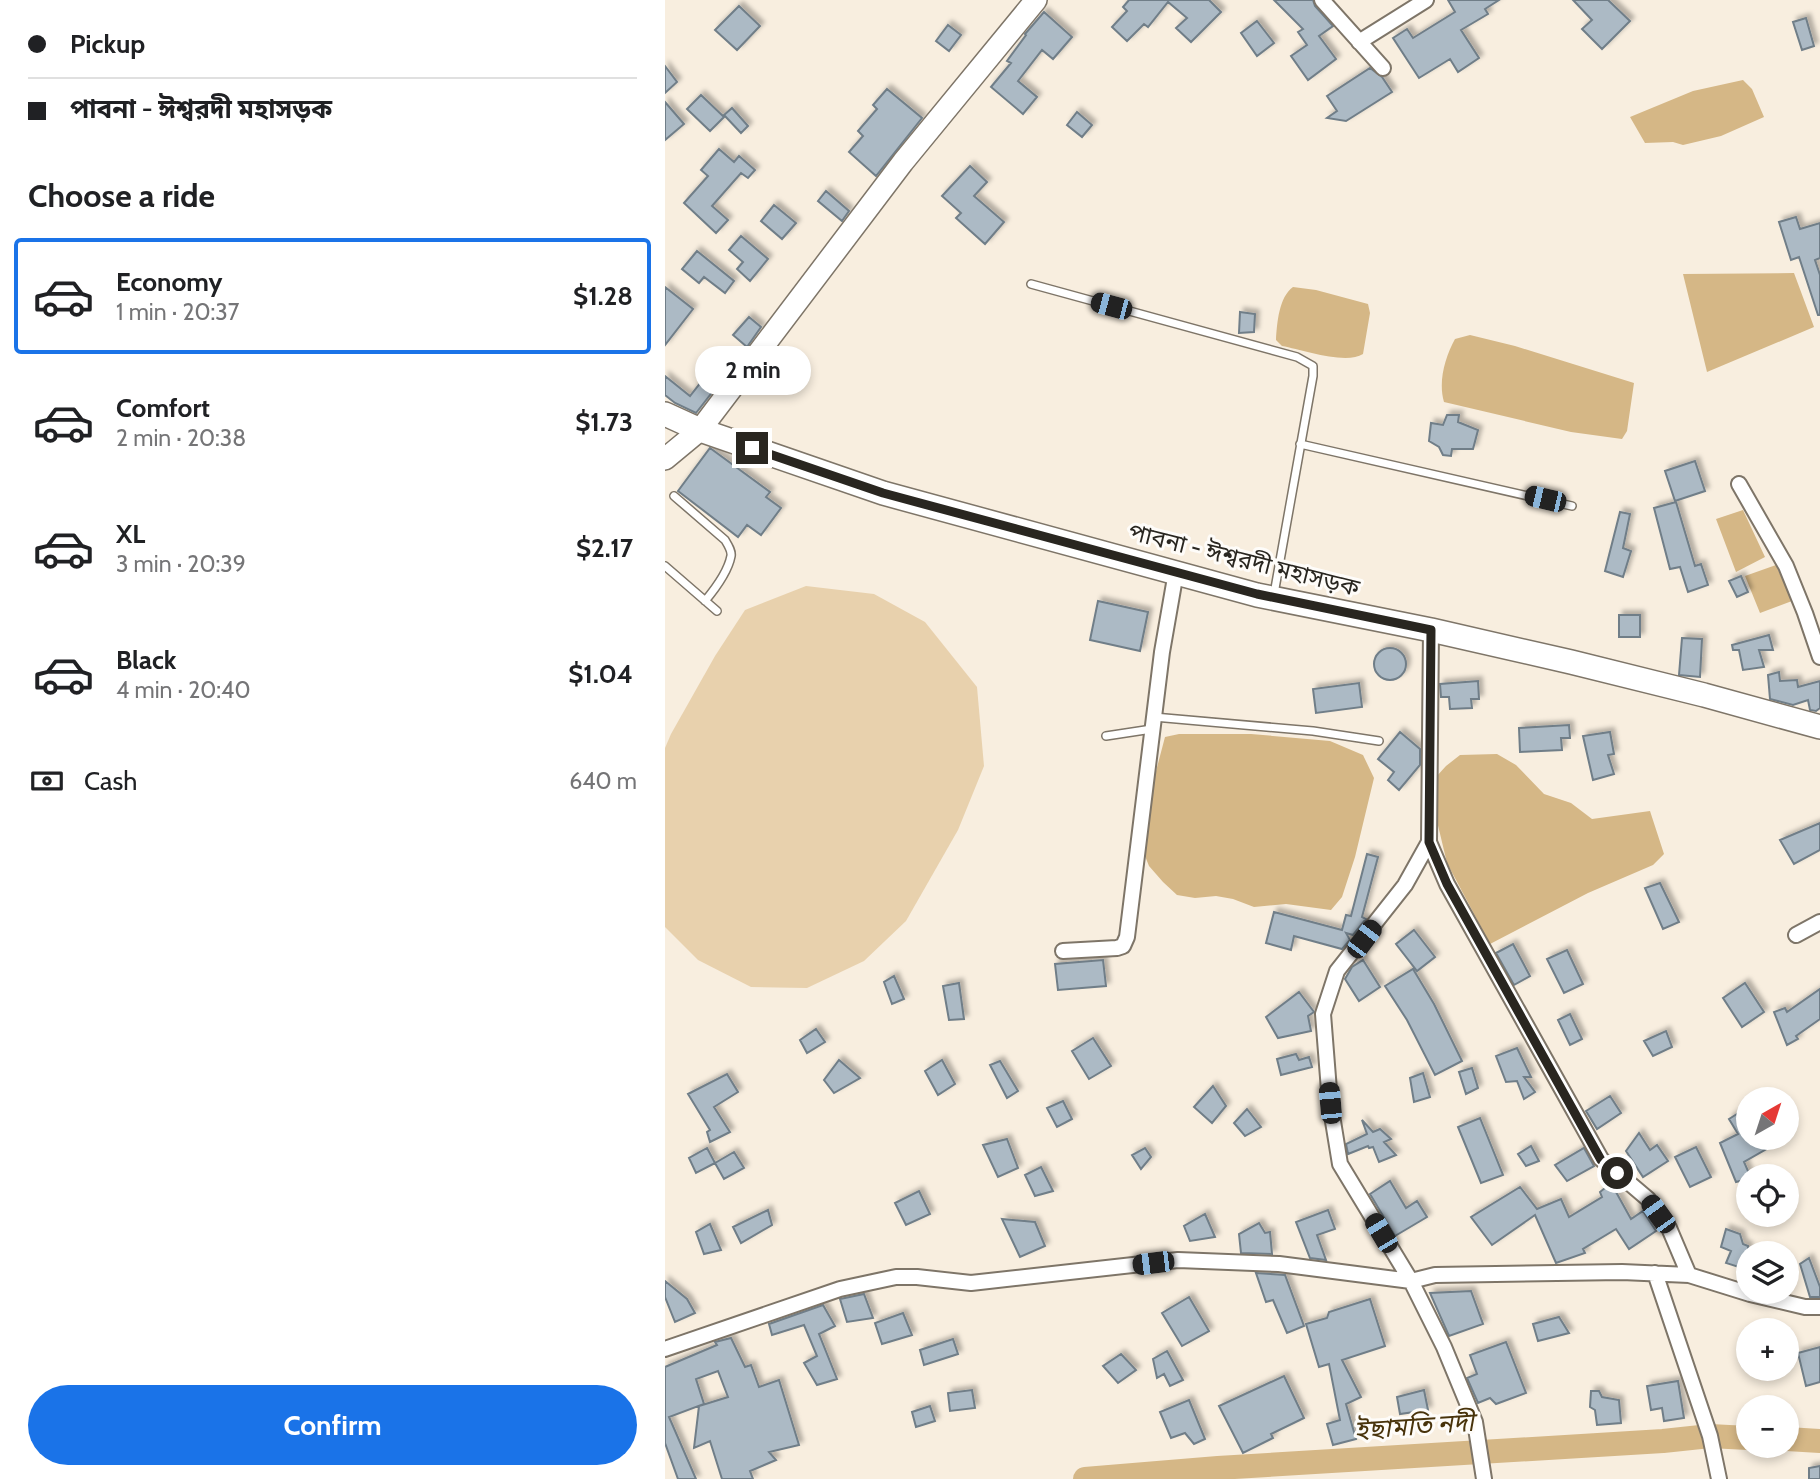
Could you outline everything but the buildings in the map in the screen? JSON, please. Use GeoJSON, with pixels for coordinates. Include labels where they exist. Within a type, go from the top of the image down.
{"type":"FeatureCollection","features":[{"type":"Feature","properties":{"kind":"main road","name":"পাবনা - ঈশ্বরদী মহাসড়ক"},"geometry":{"type":"LineString","coordinates":[[665,414],[700,430],[883,493],[1273,598],[1431,630],[1704,695],[1820,727]]}},
{"type":"Feature","properties":{"kind":"street"},"geometry":{"type":"LineString","coordinates":[[665,458],[700,430],[903,162],[1036,0]]}},
{"type":"Feature","properties":{"kind":"street"},"geometry":{"type":"LineString","coordinates":[[1322,0],[1383,68]]}},
{"type":"Feature","properties":{"kind":"street"},"geometry":{"type":"LineString","coordinates":[[1359,42],[1426,0]]}},
{"type":"Feature","properties":{"kind":"street"},"geometry":{"type":"LineString","coordinates":[[1739,484],[1786,566],[1820,657]]}},
{"type":"Feature","properties":{"kind":"street"},"geometry":{"type":"LineString","coordinates":[[1063,951],[1117,948],[1123,946],[1127,937],[1161,652],[1176,572]]}},
{"type":"Feature","properties":{"kind":"street"},"geometry":{"type":"LineString","coordinates":[[1431,630],[1429,842],[1447,884],[1601,1160],[1648,1199],[1669,1228],[1689,1275]]}},
{"type":"Feature","properties":{"kind":"street"},"geometry":{"type":"LineString","coordinates":[[1429,842],[1405,885],[1337,971],[1322,1014],[1339,1164],[1411,1280],[1444,1347],[1475,1422],[1484,1479]]}},
{"type":"Feature","properties":{"kind":"street"},"geometry":{"type":"LineString","coordinates":[[1796,935],[1820,922]]}},
{"type":"Feature","properties":{"kind":"street"},"geometry":{"type":"LineString","coordinates":[[665,1349],[840,1289],[896,1277],[971,1283],[1178,1260],[1279,1264],[1411,1280],[1435,1275],[1689,1275],[1750,1294],[1805,1307],[1820,1307]]}},
{"type":"Feature","properties":{"kind":"street"},"geometry":{"type":"LineString","coordinates":[[1655,1273],[1710,1436],[1719,1479]]}},
{"type":"Feature","properties":{"kind":"lane"},"geometry":{"type":"LineString","coordinates":[[1031,284],[1297,357],[1313,366],[1273,598]]}},
{"type":"Feature","properties":{"kind":"lane"},"geometry":{"type":"LineString","coordinates":[[1300,444],[1572,506]]}},
{"type":"Feature","properties":{"kind":"lane"},"geometry":{"type":"LineString","coordinates":[[674,496],[725,540],[730,550],[731,556],[718,584],[705,601]]}},
{"type":"Feature","properties":{"kind":"lane"},"geometry":{"type":"LineString","coordinates":[[665,566],[717,611]]}},
{"type":"Feature","properties":{"kind":"lane"},"geometry":{"type":"LineString","coordinates":[[1106,736],[1154,723],[1313,731],[1379,741]]}},
{"type":"Feature","properties":{"kind":"shaded area"},"geometry":{"type":"Polygon","coordinates":[[[1743,80],[1752,89],[1764,117],[1721,136],[1683,145],[1673,142],[1645,143],[1630,117],[1693,91],[1743,80]]]}},
{"type":"Feature","properties":{"kind":"shaded area"},"geometry":{"type":"Polygon","coordinates":[[[1794,273],[1814,327],[1707,372],[1683,274],[1794,273]]]}},
{"type":"Feature","properties":{"kind":"shaded area"},"geometry":{"type":"Polygon","coordinates":[[[1293,287],[1316,290],[1368,304],[1370,313],[1363,354],[1346,358],[1335,357],[1282,346],[1276,340],[1278,318],[1285,297],[1293,287]]]}},
{"type":"Feature","properties":{"kind":"shaded area"},"geometry":{"type":"Polygon","coordinates":[[[1470,335],[1634,383],[1627,431],[1622,439],[1571,432],[1444,402],[1442,378],[1448,354],[1455,339],[1470,335]]]}},
{"type":"Feature","properties":{"kind":"shaded area"},"geometry":{"type":"Polygon","coordinates":[[[1743,510],[1765,557],[1736,572],[1716,519],[1743,510]]]}},
{"type":"Feature","properties":{"kind":"shaded area"},"geometry":{"type":"Polygon","coordinates":[[[1776,565],[1792,601],[1760,613],[1745,576],[1776,565]]]}},
{"type":"Feature","properties":{"kind":"shaded area"},"geometry":{"type":"Polygon","coordinates":[[[806,586],[874,594],[925,622],[977,687],[984,766],[958,830],[906,921],[864,961],[807,988],[751,987],[698,960],[665,927],[665,748],[715,656],[745,610],[806,586]]]}},
{"type":"Feature","properties":{"kind":"shaded area"},"geometry":{"type":"Polygon","coordinates":[[[1179,734],[1251,734],[1330,741],[1363,755],[1374,778],[1355,857],[1342,897],[1331,910],[1286,904],[1254,907],[1216,896],[1195,898],[1177,895],[1149,866],[1145,856],[1155,775],[1165,737],[1179,734]]]}},
{"type":"Feature","properties":{"kind":"shaded area"},"geometry":{"type":"Polygon","coordinates":[[[1497,754],[1516,765],[1544,794],[1571,803],[1592,819],[1650,811],[1664,854],[1653,865],[1588,893],[1490,944],[1447,863],[1436,817],[1436,777],[1460,755],[1497,754]]]}},
{"type":"Feature","properties":{"kind":"waterway","name":"ইছামতি নদী"},"geometry":{"type":"LineString","coordinates":[[1085,1479],[1710,1436],[1736,1437]]}},
{"type":"Feature","properties":{"kind":"waterway","name":"ইছামতি নদী"},"geometry":{"type":"LineString","coordinates":[[1799,1440],[1820,1441]]}},
{"type":"Feature","properties":{"kind":"route"},"geometry":{"type":"LineString","coordinates":[[752,448],[883,493],[1257,594],[1431,630],[1429,842],[1447,884],[1601,1160],[1617,1173]]}}]}
